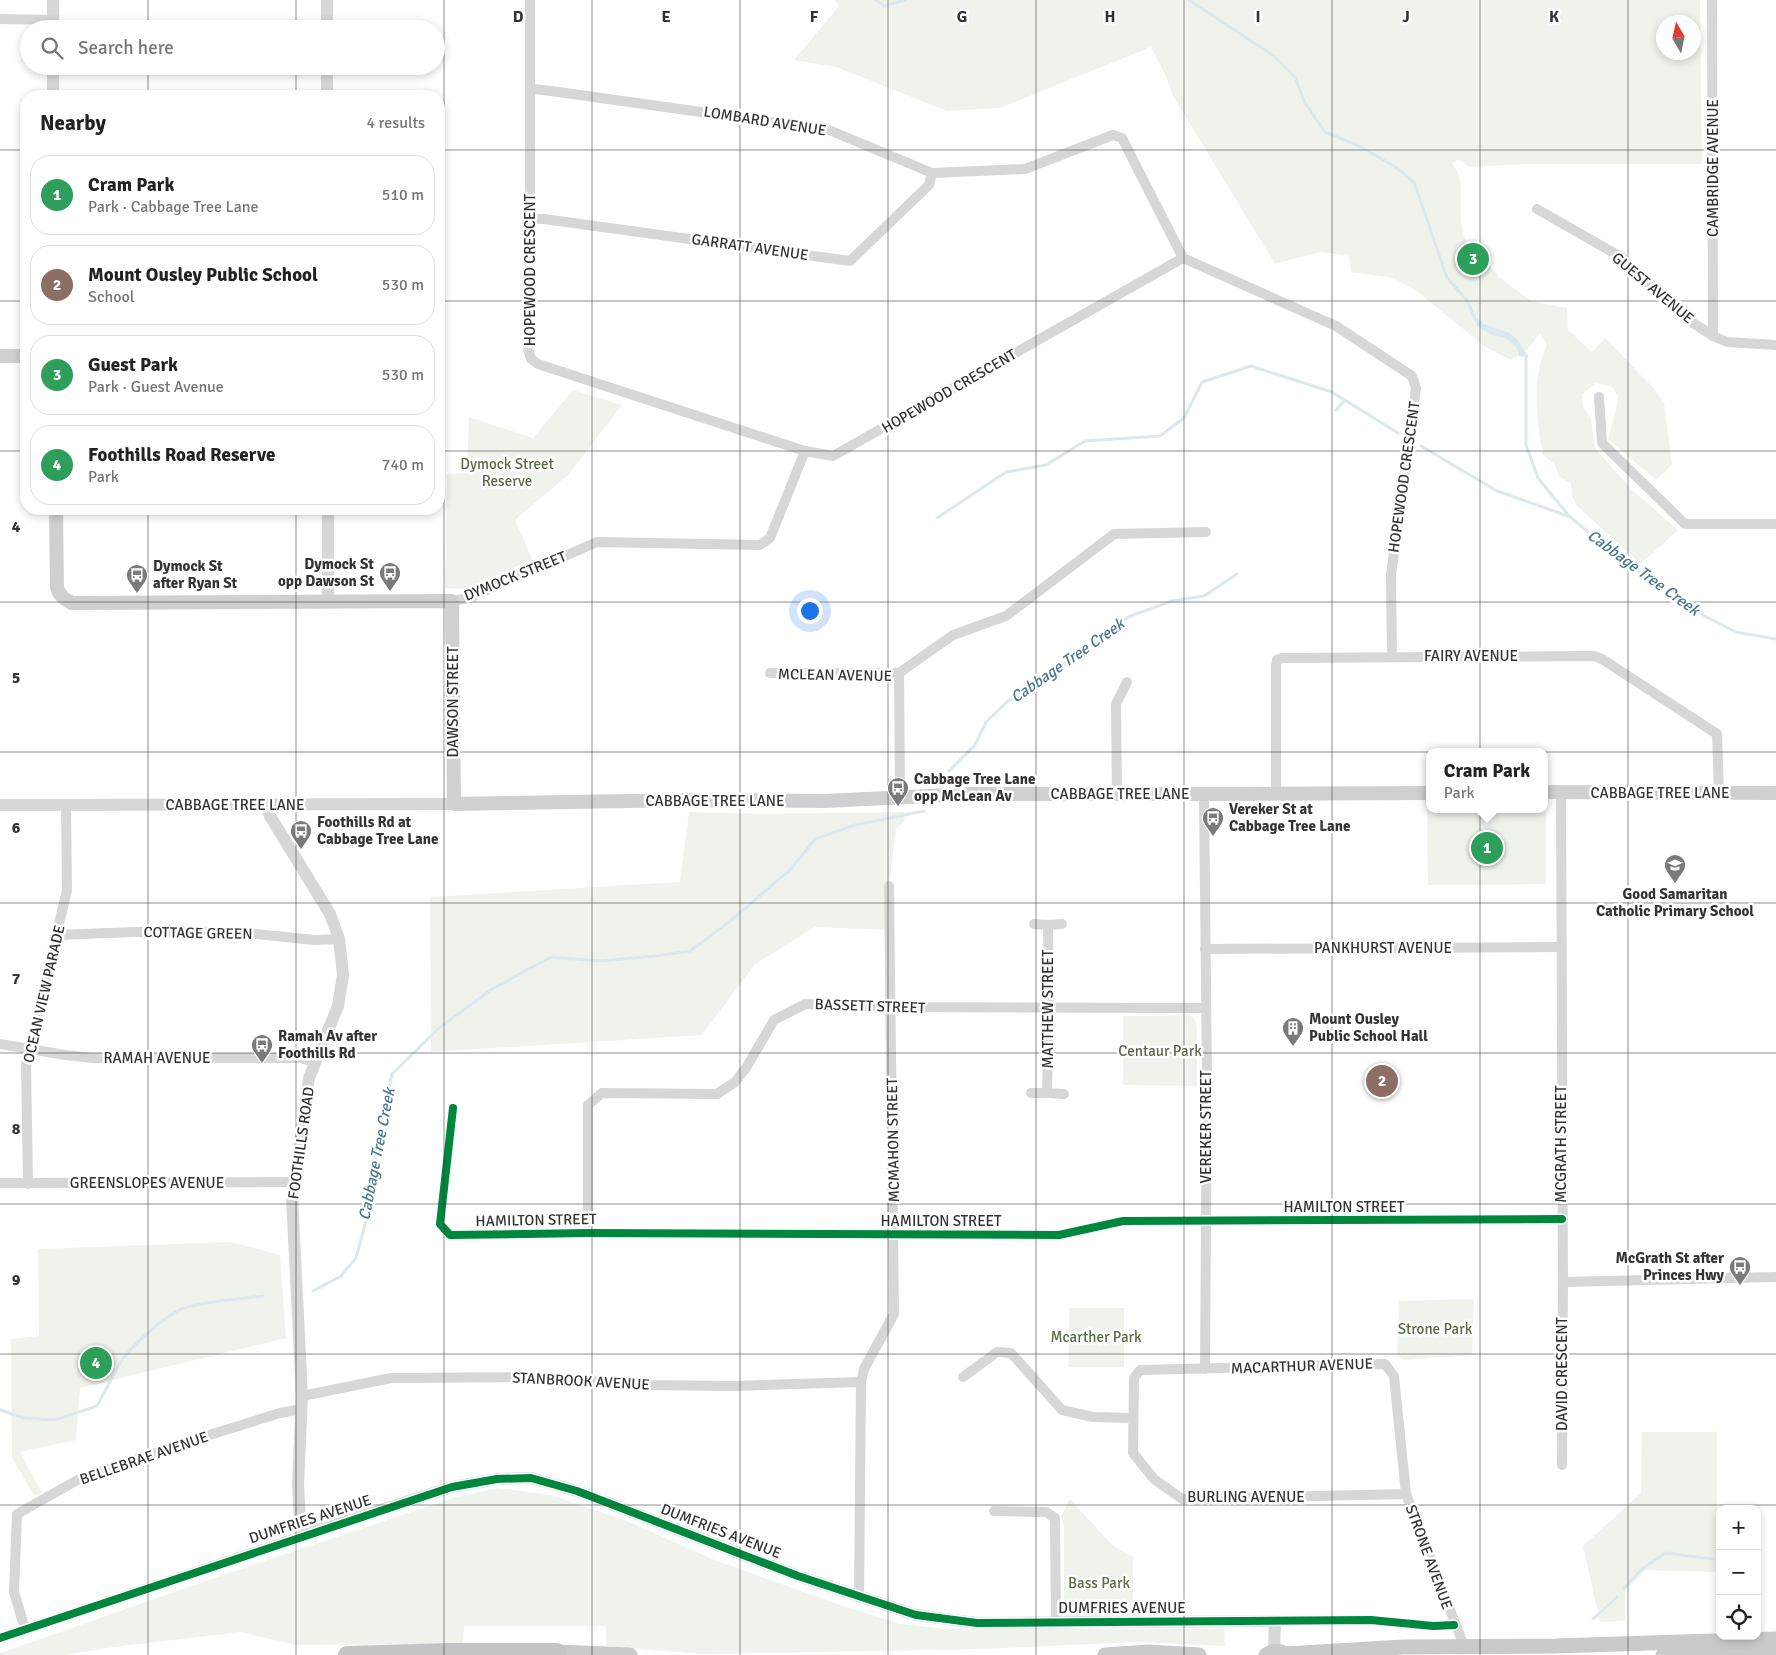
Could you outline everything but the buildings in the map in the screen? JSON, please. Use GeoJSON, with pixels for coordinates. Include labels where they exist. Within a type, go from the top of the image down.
{"type":"FeatureCollection","features":[{"type":"Feature","properties":{"kind":"highway"},"geometry":{"type":"LineString","coordinates":[[347,1655],[451,1652],[557,1652]]}},
{"type":"Feature","properties":{"kind":"main road"},"geometry":{"type":"LineString","coordinates":[[0,356],[20,356]]}},
{"type":"Feature","properties":{"kind":"main road","name":"DYMOCK STREET"},"geometry":{"type":"LineString","coordinates":[[56,515],[57,588],[64,599],[72,603],[452,601]]}},
{"type":"Feature","properties":{"kind":"main road","name":"DAWSON STREET"},"geometry":{"type":"LineString","coordinates":[[452,601],[454,804]]}},
{"type":"Feature","properties":{"kind":"main road","name":"CABBAGE TREE LANE"},"geometry":{"type":"LineString","coordinates":[[1548,792],[1776,793]]}},
{"type":"Feature","properties":{"kind":"main road","name":"CABBAGE TREE LANE"},"geometry":{"type":"LineString","coordinates":[[454,804],[690,800],[825,801],[971,794],[1426,793]]}},
{"type":"Feature","properties":{"kind":"main road"},"geometry":{"type":"LineString","coordinates":[[1278,1654],[1363,1648],[1555,1646],[1776,1639]]}},
{"type":"Feature","properties":{"kind":"main road"},"geometry":{"type":"LineString","coordinates":[[1663,1655],[1776,1651]]}},
{"type":"Feature","properties":{"kind":"main road"},"geometry":{"type":"LineString","coordinates":[[557,1652],[630,1655]]}},
{"type":"Feature","properties":{"kind":"main road"},"geometry":{"type":"LineString","coordinates":[[1105,1655],[1149,1652],[1199,1655]]}},
{"type":"Feature","properties":{"kind":"street"},"geometry":{"type":"LineString","coordinates":[[53,0],[53,20]]}},
{"type":"Feature","properties":{"kind":"street"},"geometry":{"type":"LineString","coordinates":[[327,0],[327,20]]}},
{"type":"Feature","properties":{"kind":"street","name":"HOPEWOOD CRESCENT"},"geometry":{"type":"LineString","coordinates":[[530,0],[528,350],[531,359],[538,364],[805,451],[833,456],[1183,258],[1336,326],[1412,376],[1416,388],[1391,575],[1392,656]]}},
{"type":"Feature","properties":{"kind":"street","name":"CAMBRIDGE AVENUE"},"geometry":{"type":"LineString","coordinates":[[1712,0],[1713,336]]}},
{"type":"Feature","properties":{"kind":"street"},"geometry":{"type":"LineString","coordinates":[[0,19],[20,21]]}},
{"type":"Feature","properties":{"kind":"street"},"geometry":{"type":"LineString","coordinates":[[53,75],[54,90]]}},
{"type":"Feature","properties":{"kind":"street"},"geometry":{"type":"LineString","coordinates":[[327,75],[328,90]]}},
{"type":"Feature","properties":{"kind":"street","name":"LOMBARD AVENUE"},"geometry":{"type":"LineString","coordinates":[[530,89],[829,130],[932,173],[1025,169],[1113,135],[1122,138],[1183,258]]}},
{"type":"Feature","properties":{"kind":"street","name":"GARRATT AVENUE"},"geometry":{"type":"LineString","coordinates":[[530,219],[544,219],[850,261],[929,185],[932,173]]}},
{"type":"Feature","properties":{"kind":"street","name":"GUEST AVENUE"},"geometry":{"type":"LineString","coordinates":[[1537,209],[1621,257],[1690,321],[1713,336],[1727,342],[1776,345]]}},
{"type":"Feature","properties":{"kind":"street"},"geometry":{"type":"LineString","coordinates":[[1599,397],[1602,442],[1684,524],[1776,524]]}},
{"type":"Feature","properties":{"kind":"street","name":"DYMOCK STREET"},"geometry":{"type":"LineString","coordinates":[[452,601],[469,598],[598,542],[760,545],[770,538],[805,451]]}},
{"type":"Feature","properties":{"kind":"street"},"geometry":{"type":"LineString","coordinates":[[328,515],[328,601]]}},
{"type":"Feature","properties":{"kind":"street"},"geometry":{"type":"LineString","coordinates":[[898,673],[953,635],[1006,616],[1114,534],[1206,532]]}},
{"type":"Feature","properties":{"kind":"street","name":"FAIRY AVENUE"},"geometry":{"type":"LineString","coordinates":[[1276,794],[1277,660],[1282,658],[1392,656],[1594,656],[1602,659],[1717,734],[1719,793]]}},
{"type":"Feature","properties":{"kind":"street","name":"MCLEAN AVENUE"},"geometry":{"type":"LineString","coordinates":[[770,673],[898,673],[900,798]]}},
{"type":"Feature","properties":{"kind":"street"},"geometry":{"type":"LineString","coordinates":[[1117,794],[1116,704],[1127,682]]}},
{"type":"Feature","properties":{"kind":"street","name":"MCGRATH STREET"},"geometry":{"type":"LineString","coordinates":[[1561,792],[1563,1282]]}},
{"type":"Feature","properties":{"kind":"street","name":"VEREKER STREET"},"geometry":{"type":"LineString","coordinates":[[1204,794],[1207,1079],[1205,1369]]}},
{"type":"Feature","properties":{"kind":"street","name":"CABBAGE TREE LANE"},"geometry":{"type":"LineString","coordinates":[[0,805],[266,806],[454,804]]}},
{"type":"Feature","properties":{"kind":"street","name":"OCEAN VIEW PARADE"},"geometry":{"type":"LineString","coordinates":[[28,1184],[26,1064],[67,890],[66,805]]}},
{"type":"Feature","properties":{"kind":"street","name":"FOOTHILLS ROAD"},"geometry":{"type":"LineString","coordinates":[[266,806],[270,816],[330,914],[339,939],[343,975],[338,1006],[310,1078],[294,1182],[292,1210],[302,1396],[298,1484],[301,1536]]}},
{"type":"Feature","properties":{"kind":"street","name":"MCMAHON STREET"},"geometry":{"type":"LineString","coordinates":[[859,1596],[861,1382],[864,1369],[894,1314],[889,886]]}},
{"type":"Feature","properties":{"kind":"street"},"geometry":{"type":"LineString","coordinates":[[1034,924],[1062,924]]}},
{"type":"Feature","properties":{"kind":"street","name":"MATTHEW STREET"},"geometry":{"type":"LineString","coordinates":[[1047,1093],[1050,1009],[1048,924]]}},
{"type":"Feature","properties":{"kind":"street","name":"COTTAGE GREEN"},"geometry":{"type":"LineString","coordinates":[[57,935],[134,932],[237,932],[314,940],[339,939]]}},
{"type":"Feature","properties":{"kind":"street","name":"PANKHURST AVENUE"},"geometry":{"type":"LineString","coordinates":[[1205,949],[1561,947]]}},
{"type":"Feature","properties":{"kind":"street","name":"BASSETT STREET"},"geometry":{"type":"LineString","coordinates":[[588,1233],[588,1105],[602,1093],[717,1094],[735,1082],[746,1068],[774,1020],[805,1004],[1050,1009],[1205,1008]]}},
{"type":"Feature","properties":{"kind":"street","name":"RAMAH AVENUE"},"geometry":{"type":"LineString","coordinates":[[0,1044],[93,1058],[300,1058],[315,1062]]}},
{"type":"Feature","properties":{"kind":"street"},"geometry":{"type":"LineString","coordinates":[[1031,1093],[1064,1094]]}},
{"type":"Feature","properties":{"kind":"street","name":"HAMILTON STREET"},"geometry":{"type":"LineString","coordinates":[[453,1108],[440,1224],[450,1235],[588,1233],[1059,1235],[1123,1220],[1562,1219]]}},
{"type":"Feature","properties":{"kind":"street","name":"GREENSLOPES AVENUE"},"geometry":{"type":"LineString","coordinates":[[0,1183],[294,1182]]}},
{"type":"Feature","properties":{"kind":"street"},"geometry":{"type":"LineString","coordinates":[[1563,1282],[1776,1277]]}},
{"type":"Feature","properties":{"kind":"street","name":"DAVID CRESCENT"},"geometry":{"type":"LineString","coordinates":[[1562,1465],[1563,1282]]}},
{"type":"Feature","properties":{"kind":"street"},"geometry":{"type":"LineString","coordinates":[[963,1377],[997,1352],[1011,1353],[1062,1410],[1093,1417],[1133,1418]]}},
{"type":"Feature","properties":{"kind":"street","name":"MACARTHUR AVENUE"},"geometry":{"type":"LineString","coordinates":[[1205,1369],[1385,1364],[1394,1376],[1406,1494]]}},
{"type":"Feature","properties":{"kind":"street","name":"BURLING AVENUE"},"geometry":{"type":"LineString","coordinates":[[1205,1369],[1140,1370],[1134,1378],[1133,1453],[1154,1480],[1182,1499],[1406,1494]]}},
{"type":"Feature","properties":{"kind":"street","name":"STANBROOK AVENUE"},"geometry":{"type":"LineString","coordinates":[[302,1396],[391,1378],[542,1377],[642,1385],[734,1386],[861,1382]]}},
{"type":"Feature","properties":{"kind":"street","name":"BELLEBRAE AVENUE"},"geometry":{"type":"LineString","coordinates":[[25,1629],[14,1592],[17,1514],[81,1478],[211,1434],[280,1413],[302,1410]]}},
{"type":"Feature","properties":{"kind":"street","name":"DUMFRIES AVENUE"},"geometry":{"type":"LineString","coordinates":[[0,1638],[452,1487],[497,1479],[531,1478],[577,1491],[798,1576],[916,1615],[977,1623],[1371,1620],[1433,1626],[1454,1625]]}},
{"type":"Feature","properties":{"kind":"street","name":"STRONE AVENUE"},"geometry":{"type":"LineString","coordinates":[[1406,1494],[1454,1625],[1464,1646]]}},
{"type":"Feature","properties":{"kind":"street"},"geometry":{"type":"LineString","coordinates":[[994,1511],[1046,1512],[1055,1518],[1056,1623]]}},
{"type":"Feature","properties":{"kind":"street"},"geometry":{"type":"LineString","coordinates":[[1274,1621],[1278,1654]]}},
{"type":"Feature","properties":{"kind":"green space"},"geometry":{"type":"Polygon","coordinates":[[[834,0],[1700,0],[1700,15],[1656,15],[1656,60],[1701,60],[1702,164],[1524,164],[1470,167],[1459,160],[1453,162],[1459,174],[1462,228],[1465,238],[1470,245],[1477,249],[1499,277],[1531,301],[1567,308],[1568,330],[1592,352],[1605,338],[1651,385],[1664,402],[1672,465],[1656,480],[1608,439],[1618,397],[1612,387],[1596,383],[1582,394],[1583,407],[1591,419],[1595,448],[1630,488],[1678,530],[1641,564],[1577,506],[1572,496],[1571,484],[1559,476],[1555,465],[1542,454],[1536,394],[1539,369],[1547,345],[1540,333],[1527,350],[1511,360],[1484,346],[1414,289],[1393,278],[1351,272],[1349,256],[1321,252],[1275,264],[1173,96],[1165,74],[1151,47],[1000,108],[947,111],[836,67],[794,60],[839,6],[834,0]]]}},
{"type":"Feature","properties":{"kind":"green space","name":"Dymock Street Reserve"},"geometry":{"type":"Polygon","coordinates":[[[573,390],[622,405],[569,474],[515,520],[532,559],[468,589],[445,588],[447,474],[467,473],[469,417],[533,438],[573,390]]]}},
{"type":"Feature","properties":{"kind":"green space"},"geometry":{"type":"Polygon","coordinates":[[[689,812],[761,814],[904,812],[905,821],[896,829],[889,885],[890,930],[815,927],[755,964],[702,1035],[431,1052],[430,897],[680,882],[689,812]]]}},
{"type":"Feature","properties":{"kind":"green space"},"geometry":{"type":"Polygon","coordinates":[[[1427,813],[1546,813],[1546,884],[1428,885],[1427,813]]]}},
{"type":"Feature","properties":{"kind":"green space","name":"Centaur Park"},"geometry":{"type":"Polygon","coordinates":[[[1190,1015],[1195,1020],[1197,1027],[1197,1086],[1123,1085],[1123,1016],[1190,1015]]]}},
{"type":"Feature","properties":{"kind":"green space"},"geometry":{"type":"Polygon","coordinates":[[[231,1242],[280,1255],[286,1338],[80,1388],[76,1440],[20,1452],[42,1493],[34,1495],[12,1458],[11,1339],[39,1336],[38,1249],[231,1242]]]}},
{"type":"Feature","properties":{"kind":"green space","name":"Strone Park"},"geometry":{"type":"Polygon","coordinates":[[[1474,1299],[1472,1355],[1404,1360],[1397,1355],[1399,1301],[1474,1299]]]}},
{"type":"Feature","properties":{"kind":"green space","name":"Mcarther Park"},"geometry":{"type":"Polygon","coordinates":[[[1069,1308],[1124,1308],[1124,1367],[1069,1367],[1069,1308]]]}},
{"type":"Feature","properties":{"kind":"green space"},"geometry":{"type":"Polygon","coordinates":[[[1642,1432],[1717,1432],[1716,1572],[1646,1570],[1625,1590],[1625,1621],[1600,1622],[1583,1546],[1641,1493],[1642,1432]]]}},
{"type":"Feature","properties":{"kind":"green space"},"geometry":{"type":"Polygon","coordinates":[[[498,1488],[551,1495],[629,1522],[717,1561],[840,1605],[901,1624],[949,1629],[1224,1629],[1225,1646],[1136,1642],[985,1649],[702,1654],[606,1646],[606,1626],[464,1626],[463,1644],[296,1645],[240,1632],[64,1655],[0,1655],[0,1653],[220,1576],[456,1497],[498,1488]]]}},
{"type":"Feature","properties":{"kind":"green space","name":"Bass Park"},"geometry":{"type":"Polygon","coordinates":[[[1070,1499],[1113,1546],[1133,1557],[1133,1619],[1064,1618],[1064,1526],[1061,1516],[1070,1499]]]}},
{"type":"Feature","properties":{"kind":"shaded area"},"geometry":{"type":"Polygon","coordinates":[[[1478,322],[1510,333],[1518,340],[1528,358],[1519,356],[1517,348],[1505,338],[1492,335],[1477,326],[1476,323],[1478,322]]]}},
{"type":"Feature","properties":{"kind":"waterway","name":"Cabbage Tree Creek"},"geometry":{"type":"LineString","coordinates":[[876,0],[884,6],[905,0]]}},
{"type":"Feature","properties":{"kind":"waterway","name":"Cabbage Tree Creek"},"geometry":{"type":"LineString","coordinates":[[1189,0],[1274,56],[1295,77],[1305,103],[1325,132],[1359,146],[1394,166],[1414,182],[1447,278],[1467,300],[1475,319],[1481,323]]}},
{"type":"Feature","properties":{"kind":"waterway","name":"Cabbage Tree Creek"},"geometry":{"type":"LineString","coordinates":[[1526,355],[1526,445],[1538,478],[1569,516],[1619,558],[1703,615],[1736,632],[1776,639]]}},
{"type":"Feature","properties":{"kind":"waterway"},"geometry":{"type":"LineString","coordinates":[[937,518],[1006,472],[1046,465],[1085,441],[1160,436],[1184,418],[1202,382],[1251,366],[1332,392],[1398,433]]}},
{"type":"Feature","properties":{"kind":"waterway","name":"Cabbage Tree Creek"},"geometry":{"type":"LineString","coordinates":[[1336,410],[1345,400]]}},
{"type":"Feature","properties":{"kind":"waterway"},"geometry":{"type":"LineString","coordinates":[[1421,446],[1497,491],[1568,516]]}},
{"type":"Feature","properties":{"kind":"waterway","name":"Cabbage Tree Creek"},"geometry":{"type":"LineString","coordinates":[[949,771],[975,745],[986,722],[1008,701],[1047,677],[1128,617],[1172,601],[1204,596],[1237,574]]}},
{"type":"Feature","properties":{"kind":"waterway","name":"Cabbage Tree Creek"},"geometry":{"type":"LineString","coordinates":[[313,1291],[341,1276],[356,1258],[365,1225],[377,1147],[392,1074],[439,1028],[492,989],[551,957],[599,961],[690,951],[729,922],[790,870],[815,839],[855,825],[924,811]]}},
{"type":"Feature","properties":{"kind":"waterway","name":"Cabbage Tree Creek"},"geometry":{"type":"LineString","coordinates":[[0,1410],[24,1418],[55,1420],[97,1406],[125,1356],[136,1343],[169,1316],[192,1306],[263,1296]]}},
{"type":"Feature","properties":{"kind":"waterway"},"geometry":{"type":"LineString","coordinates":[[1624,1588],[1642,1569],[1665,1553],[1714,1559]]}},
{"type":"Feature","properties":{"kind":"waterway"},"geometry":{"type":"LineString","coordinates":[[1593,1619],[1617,1597]]}},
{"type":"Feature","properties":{"kind":"cycle path"},"geometry":{"type":"LineString","coordinates":[[453,1108],[440,1224],[450,1235],[588,1233],[1059,1235],[1123,1221],[1562,1219]]}},
{"type":"Feature","properties":{"kind":"cycle path"},"geometry":{"type":"LineString","coordinates":[[0,1638],[452,1487],[497,1479],[531,1478],[577,1491],[798,1576],[916,1615],[977,1623],[1371,1620],[1433,1626],[1454,1625]]}},
{"type":"Feature","properties":{"kind":"place","name":"Guest Park"},"geometry":{"type":"Point","coordinates":[1473,259]}},
{"type":"Feature","properties":{"kind":"place","name":"Dymock St opp Dawson St"},"geometry":{"type":"Point","coordinates":[390,592]}},
{"type":"Feature","properties":{"kind":"place","name":"Dymock St after Ryan St"},"geometry":{"type":"Point","coordinates":[137,594]}},
{"type":"Feature","properties":{"kind":"place","name":"Cabbage Tree Lane opp McLean Av"},"geometry":{"type":"Point","coordinates":[898,807]}},
{"type":"Feature","properties":{"kind":"place","name":"Vereker St at Cabbage Tree Lane"},"geometry":{"type":"Point","coordinates":[1213,837]}},
{"type":"Feature","properties":{"kind":"place","name":"Cram Park"},"geometry":{"type":"Point","coordinates":[1487,848]}},
{"type":"Feature","properties":{"kind":"place","name":"Foothills Rd at Cabbage Tree Lane"},"geometry":{"type":"Point","coordinates":[301,850]}},
{"type":"Feature","properties":{"kind":"place","name":"Good Samaritan Catholic Primary School"},"geometry":{"type":"Point","coordinates":[1675,884]}},
{"type":"Feature","properties":{"kind":"place","name":"Mount Ousley Public School Hall"},"geometry":{"type":"Point","coordinates":[1293,1047]}},
{"type":"Feature","properties":{"kind":"place","name":"Ramah Av after Foothills Rd"},"geometry":{"type":"Point","coordinates":[262,1064]}},
{"type":"Feature","properties":{"kind":"place","name":"Mount Ousley Public School"},"geometry":{"type":"Point","coordinates":[1382,1081]}},
{"type":"Feature","properties":{"kind":"place","name":"McGrath St after Princes Hwy"},"geometry":{"type":"Point","coordinates":[1740,1286]}},
{"type":"Feature","properties":{"kind":"place","name":"Foothills Road Reserve"},"geometry":{"type":"Point","coordinates":[96,1363]}}]}
